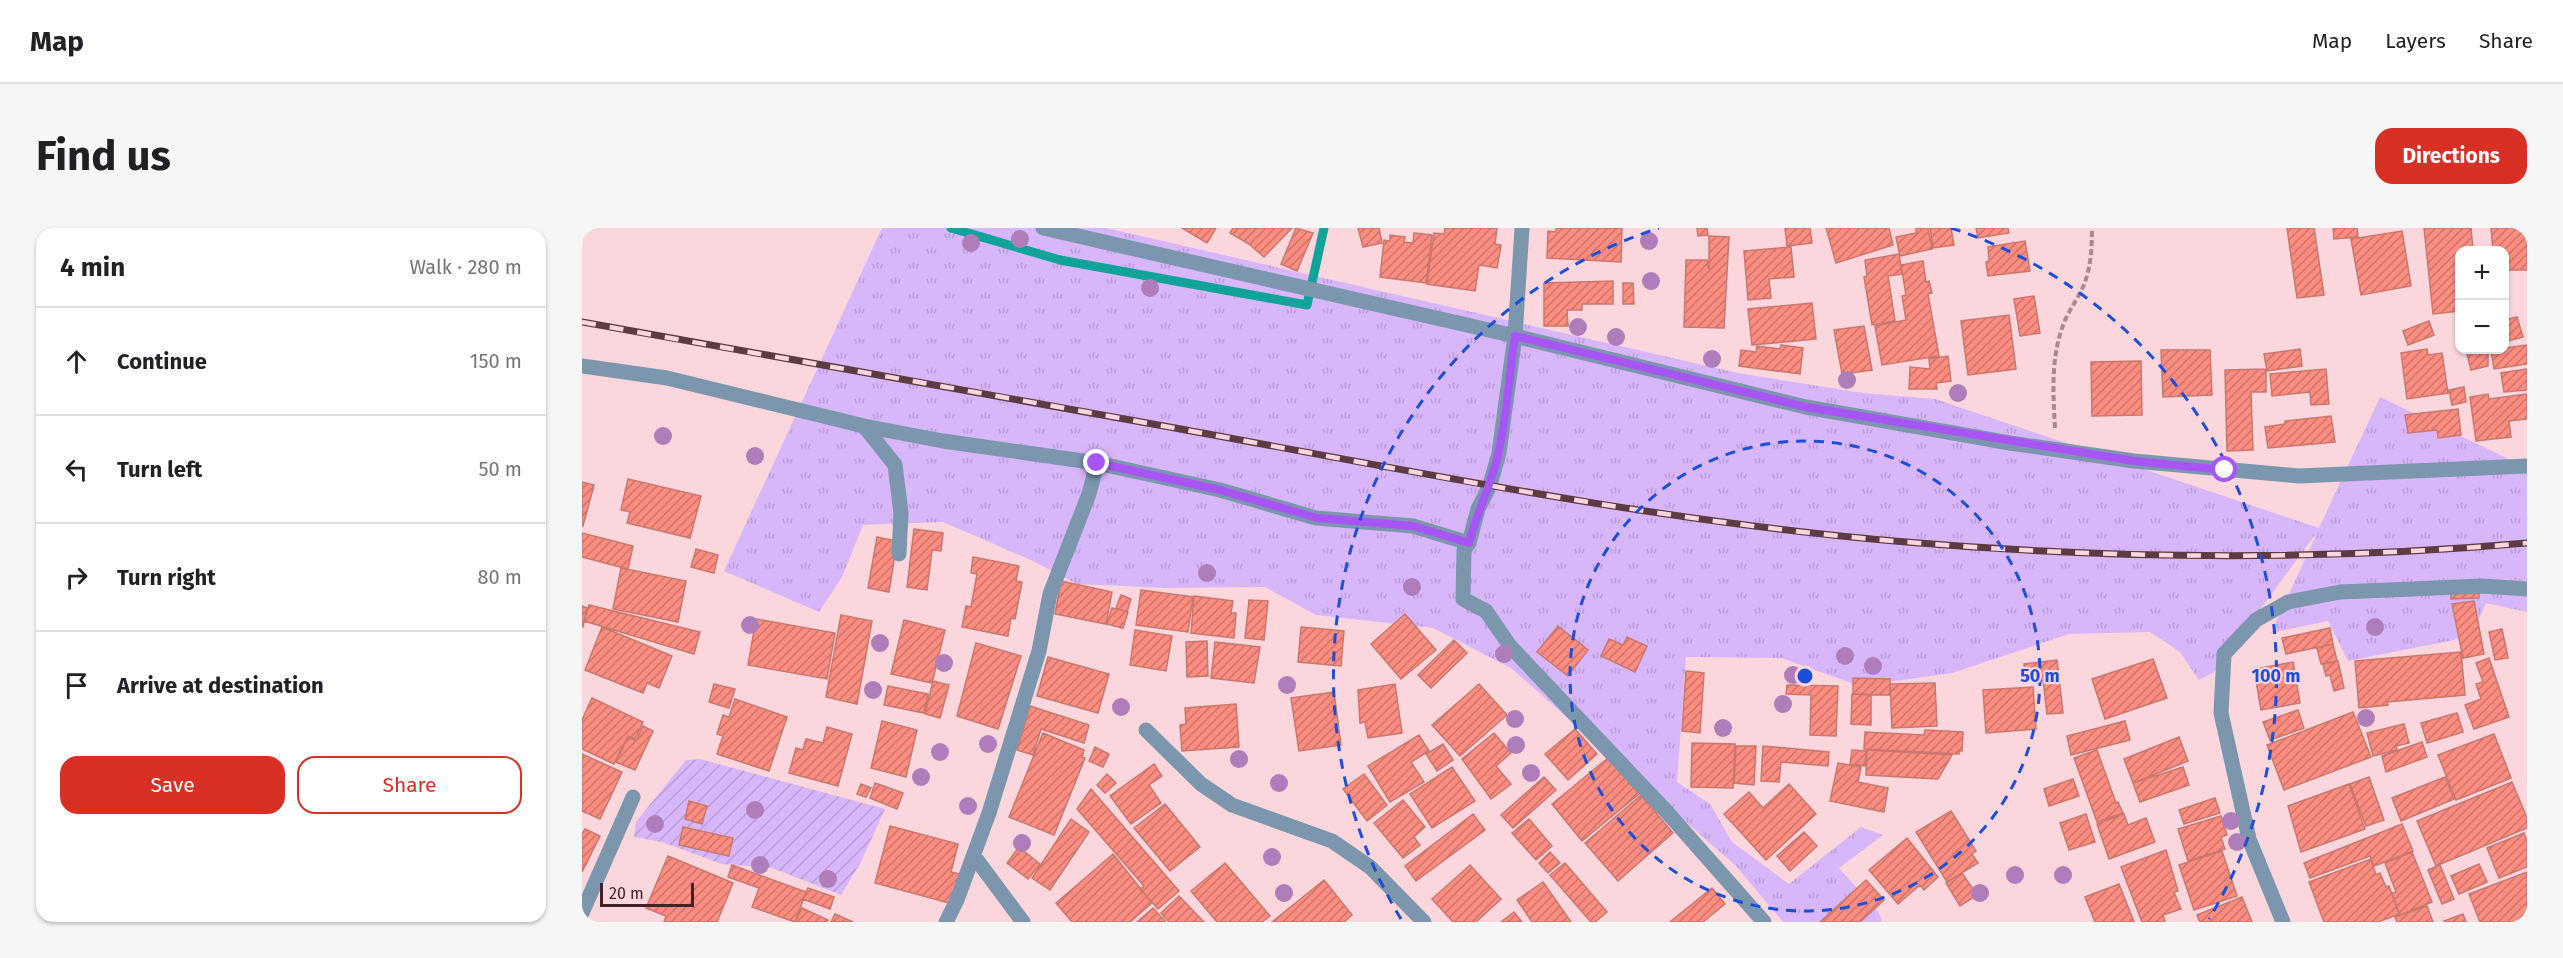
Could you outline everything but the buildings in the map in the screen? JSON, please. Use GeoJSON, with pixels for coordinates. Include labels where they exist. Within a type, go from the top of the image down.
{"type":"FeatureCollection","features":[{"type":"Feature","properties":{"kind":"street"},"geometry":{"type":"LineString","coordinates":[[1042,228],[1515,336],[1806,407],[2056,449],[2134,461],[2299,476],[2527,466]]}},
{"type":"Feature","properties":{"kind":"street"},"geometry":{"type":"LineString","coordinates":[[1522,228],[1515,336],[1499,453],[1490,485],[1478,509],[1469,543],[1464,550],[1463,599],[1486,611],[1510,645],[1666,811],[1764,922]]}},
{"type":"Feature","properties":{"kind":"street"},"geometry":{"type":"LineString","coordinates":[[582,366],[666,378],[864,426],[943,441],[1097,463],[1220,490],[1317,518],[1413,526],[1469,543]]}},
{"type":"Feature","properties":{"kind":"street"},"geometry":{"type":"LineString","coordinates":[[864,426],[895,465],[901,513],[900,554]]}},
{"type":"Feature","properties":{"kind":"street"},"geometry":{"type":"LineString","coordinates":[[946,922],[974,856],[1039,651],[1050,594],[1089,494],[1097,463]]}},
{"type":"Feature","properties":{"kind":"street"},"geometry":{"type":"LineString","coordinates":[[2283,922],[2249,838],[2221,713],[2224,654],[2256,620],[2288,602],[2340,592],[2482,586],[2527,589]]}},
{"type":"Feature","properties":{"kind":"street"},"geometry":{"type":"LineString","coordinates":[[1146,730],[1201,784],[1232,805],[1332,842],[1370,867],[1424,922]]}},
{"type":"Feature","properties":{"kind":"street"},"geometry":{"type":"LineString","coordinates":[[582,913],[633,797]]}},
{"type":"Feature","properties":{"kind":"street"},"geometry":{"type":"LineString","coordinates":[[974,856],[1023,922]]}},
{"type":"Feature","properties":{"kind":"path"},"geometry":{"type":"LineString","coordinates":[[2056,449],[2053,368],[2062,326],[2084,284],[2092,252],[2092,228]]}},
{"type":"Feature","properties":{"kind":"green space"},"geometry":{"type":"Polygon","coordinates":[[[882,228],[1106,228],[1738,373],[1863,393],[1935,399],[2319,528],[2380,397],[2527,468],[2527,612],[2486,603],[2475,627],[2454,640],[2348,661],[2328,621],[2271,633],[2318,531],[2214,672],[2199,680],[2180,652],[2150,632],[2069,634],[1952,673],[1860,686],[1781,658],[1686,657],[1677,782],[1710,804],[1732,842],[1789,884],[1861,827],[1883,835],[1839,868],[1879,913],[1882,922],[1783,922],[1736,866],[1511,668],[1433,628],[1316,615],[1265,587],[1165,588],[1077,584],[1031,560],[943,522],[863,525],[842,577],[819,612],[724,571],[882,228]]]}},
{"type":"Feature","properties":{"kind":"green space"},"geometry":{"type":"Polygon","coordinates":[[[700,759],[885,809],[861,862],[841,895],[772,868],[722,864],[662,842],[634,837],[636,822],[686,760],[700,759]]]}},
{"type":"Feature","properties":{"kind":"waterway"},"geometry":{"type":"LineString","coordinates":[[951,228],[1060,260],[1307,305],[1324,228]]}},
{"type":"Feature","properties":{"kind":"railway"},"geometry":{"type":"LineString","coordinates":[[582,322],[1539,494],[1630,509],[1814,533],[1983,548],[2139,555],[2372,553],[2527,543]]}},
{"type":"Feature","properties":{"kind":"route"},"geometry":{"type":"LineString","coordinates":[[1097,463],[1220,490],[1317,518],[1353,523],[1413,526],[1469,543],[1478,509],[1490,485],[1499,453],[1515,336],[1806,407],[2134,461],[2225,470]]}}]}
